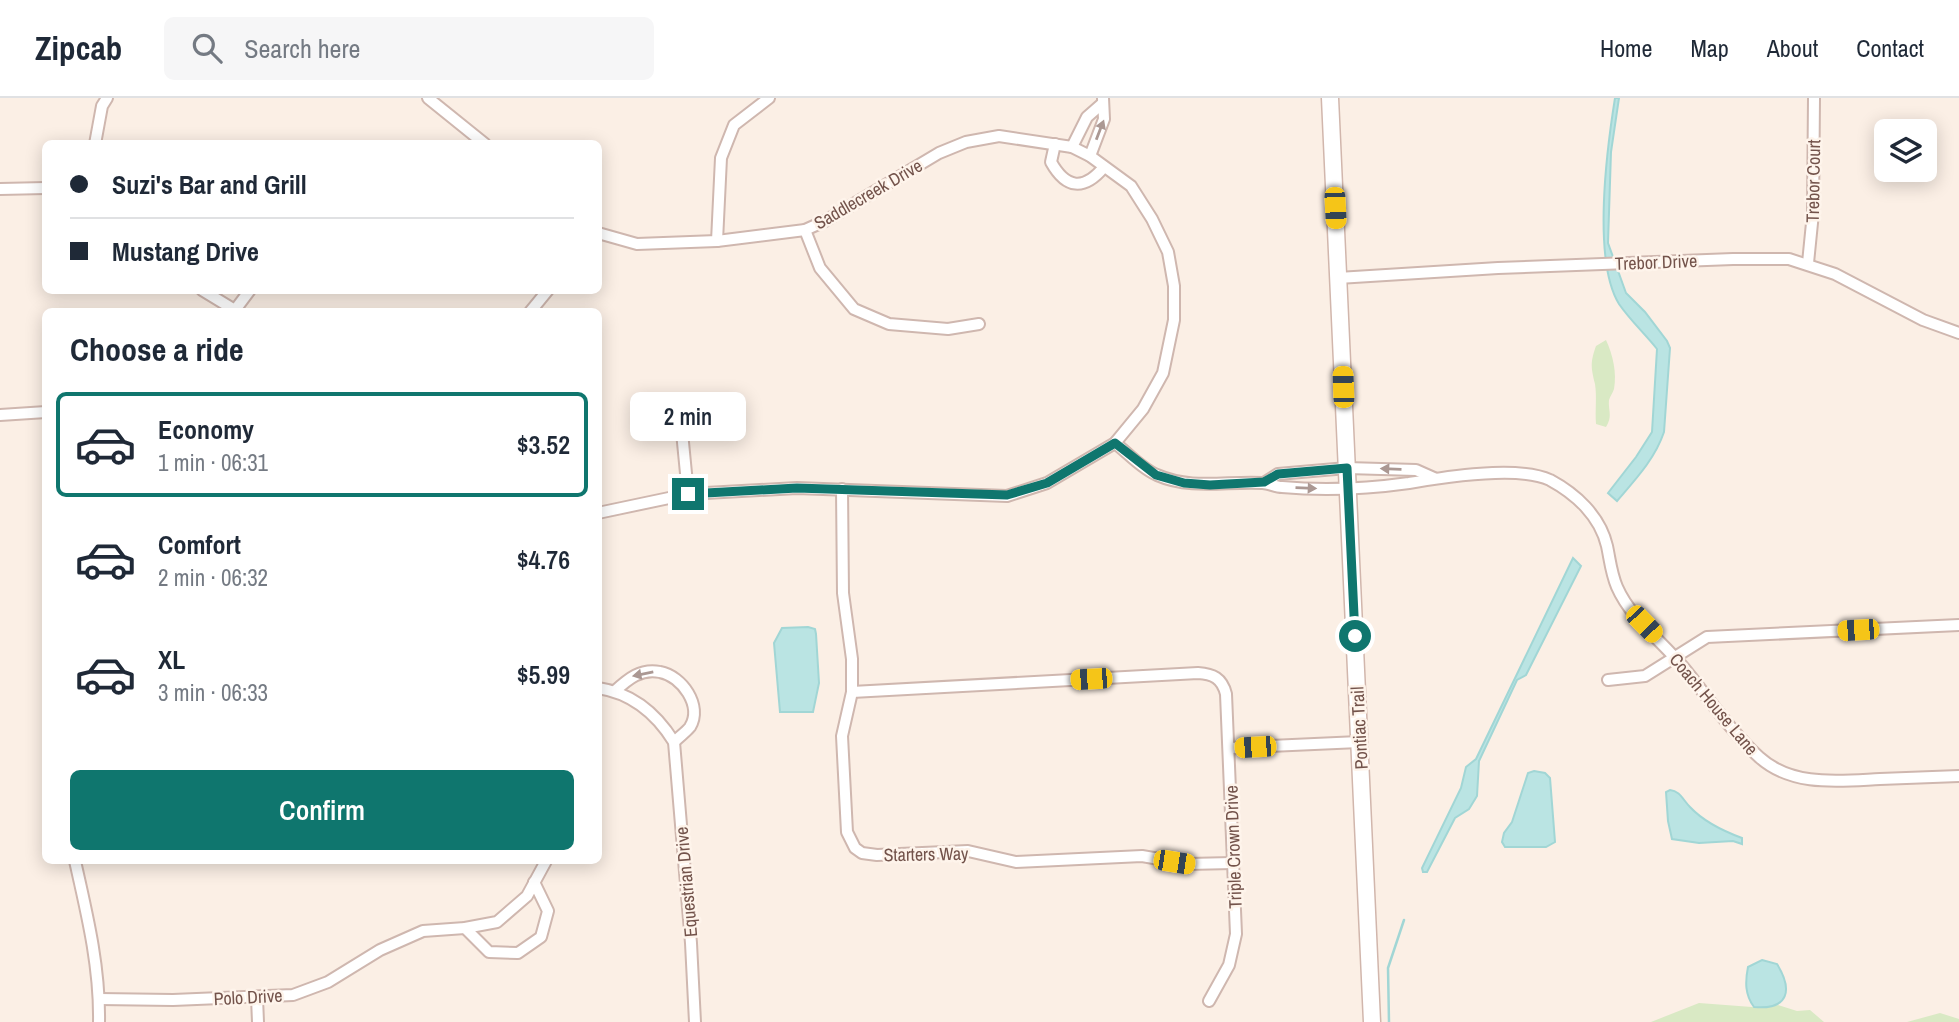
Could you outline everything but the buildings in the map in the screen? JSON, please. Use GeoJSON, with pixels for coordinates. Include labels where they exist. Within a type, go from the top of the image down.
{"type":"FeatureCollection","features":[{"type":"Feature","properties":{"kind":"main road","name":"Pontiac Trail"},"geometry":{"type":"LineString","coordinates":[[1330,98],[1372,1022]]}},
{"type":"Feature","properties":{"kind":"street"},"geometry":{"type":"LineString","coordinates":[[96,140],[102,106],[107,98]]}},
{"type":"Feature","properties":{"kind":"street"},"geometry":{"type":"LineString","coordinates":[[428,98],[481,140]]}},
{"type":"Feature","properties":{"kind":"street"},"geometry":{"type":"LineString","coordinates":[[717,241],[721,158],[734,125],[769,98]]}},
{"type":"Feature","properties":{"kind":"street","name":"Trebor Court"},"geometry":{"type":"LineString","coordinates":[[1808,263],[1813,213],[1814,98]]}},
{"type":"Feature","properties":{"kind":"street"},"geometry":{"type":"LineString","coordinates":[[1072,147],[1087,117],[1103,101]]}},
{"type":"Feature","properties":{"kind":"street"},"geometry":{"type":"LineString","coordinates":[[1090,156],[1104,119],[1103,101]]}},
{"type":"Feature","properties":{"kind":"street","name":"Saddlecreek Drive"},"geometry":{"type":"LineString","coordinates":[[602,234],[637,244],[717,241],[806,229],[825,221],[939,153],[966,142],[999,136],[1072,147],[1090,156],[1130,186],[1152,219],[1168,252],[1174,286],[1174,320],[1163,373],[1143,409],[1115,443]]}},
{"type":"Feature","properties":{"kind":"street"},"geometry":{"type":"LineString","coordinates":[[1055,144],[1051,162],[1065,179],[1079,184],[1087,183],[1104,167]]}},
{"type":"Feature","properties":{"kind":"street"},"geometry":{"type":"LineString","coordinates":[[0,189],[42,188]]}},
{"type":"Feature","properties":{"kind":"street"},"geometry":{"type":"LineString","coordinates":[[806,229],[820,268],[854,309],[889,324],[948,329],[979,324]]}},
{"type":"Feature","properties":{"kind":"street","name":"Trebor Drive"},"geometry":{"type":"LineString","coordinates":[[1338,278],[1594,264],[1789,259],[1835,274],[1923,320],[1959,333]]}},
{"type":"Feature","properties":{"kind":"street"},"geometry":{"type":"LineString","coordinates":[[208,294],[231,308]]}},
{"type":"Feature","properties":{"kind":"street"},"geometry":{"type":"LineString","coordinates":[[533,308],[545,294]]}},
{"type":"Feature","properties":{"kind":"street"},"geometry":{"type":"LineString","coordinates":[[0,415],[42,412]]}},
{"type":"Feature","properties":{"kind":"street"},"geometry":{"type":"LineString","coordinates":[[688,414],[682,432],[688,494]]}},
{"type":"Feature","properties":{"kind":"street"},"geometry":{"type":"LineString","coordinates":[[602,512],[688,494],[797,488],[1007,495],[1047,483],[1115,443],[1156,475],[1184,483],[1210,485],[1264,482]]}},
{"type":"Feature","properties":{"kind":"street","name":"Coach House Lane"},"geometry":{"type":"LineString","coordinates":[[1264,482],[1278,474],[1347,468],[1416,470],[1434,478]]}},
{"type":"Feature","properties":{"kind":"street","name":"Coach House Lane"},"geometry":{"type":"LineString","coordinates":[[1264,482],[1278,487],[1348,490],[1434,478],[1529,474],[1547,479],[1573,494],[1588,509],[1607,544],[1610,568],[1626,605],[1674,656],[1754,753],[1779,771],[1821,782],[1959,776]]}},
{"type":"Feature","properties":{"kind":"street","name":"Starters Way"},"geometry":{"type":"LineString","coordinates":[[842,489],[843,593],[852,659],[852,692],[842,736],[842,764],[847,832],[855,848],[862,853],[877,855],[968,851],[1016,862],[1142,856],[1188,864],[1233,863]]}},
{"type":"Feature","properties":{"kind":"street"},"geometry":{"type":"LineString","coordinates":[[1608,680],[1645,676],[1707,637],[1959,625]]}},
{"type":"Feature","properties":{"kind":"street"},"geometry":{"type":"LineString","coordinates":[[602,689],[615,691],[642,704],[664,726],[674,742],[690,727],[695,714],[693,700],[674,679],[661,672],[646,672],[629,677],[615,691]]}},
{"type":"Feature","properties":{"kind":"street","name":"Triple Crown Drive"},"geometry":{"type":"LineString","coordinates":[[852,692],[1209,674],[1220,681],[1224,687],[1229,748],[1236,934],[1229,965],[1209,1001]]}},
{"type":"Feature","properties":{"kind":"street","name":"Equestrian Drive"},"geometry":{"type":"LineString","coordinates":[[674,742],[695,1022]]}},
{"type":"Feature","properties":{"kind":"street"},"geometry":{"type":"LineString","coordinates":[[1229,748],[1359,742]]}},
{"type":"Feature","properties":{"kind":"street"},"geometry":{"type":"LineString","coordinates":[[76,864],[91,932],[100,999],[99,1022]]}},
{"type":"Feature","properties":{"kind":"street","name":"Polo Drive"},"geometry":{"type":"LineString","coordinates":[[100,999],[257,998],[293,995],[328,982],[380,950],[423,931],[497,922],[527,896],[544,864]]}},
{"type":"Feature","properties":{"kind":"street"},"geometry":{"type":"LineString","coordinates":[[465,928],[489,952],[518,953],[541,937],[548,911],[534,882]]}},
{"type":"Feature","properties":{"kind":"street"},"geometry":{"type":"LineString","coordinates":[[257,998],[258,1022]]}},
{"type":"Feature","properties":{"kind":"green space"},"geometry":{"type":"Polygon","coordinates":[[[1606,340],[1615,377],[1606,427],[1596,424],[1596,389],[1592,365],[1596,346],[1606,340]]]}},
{"type":"Feature","properties":{"kind":"green space"},"geometry":{"type":"Polygon","coordinates":[[[1699,1003],[1765,1008],[1778,1005],[1797,1011],[1810,1010],[1824,1022],[1651,1022],[1699,1003]]]}},
{"type":"Feature","properties":{"kind":"green space"},"geometry":{"type":"Polygon","coordinates":[[[1940,1013],[1959,1019],[1959,1022],[1907,1022],[1940,1013]]]}},
{"type":"Feature","properties":{"kind":"water"},"geometry":{"type":"Polygon","coordinates":[[[1615,98],[1619,98],[1611,152],[1608,243],[1626,293],[1645,312],[1670,348],[1664,432],[1650,460],[1617,501],[1608,493],[1652,432],[1657,349],[1619,304],[1611,285],[1606,260],[1604,203],[1615,98]]]}},
{"type":"Feature","properties":{"kind":"water"},"geometry":{"type":"Polygon","coordinates":[[[1573,558],[1581,566],[1526,675],[1517,680],[1479,761],[1477,796],[1469,809],[1455,818],[1427,872],[1423,872],[1422,868],[1461,788],[1466,767],[1476,759],[1573,558]]]}},
{"type":"Feature","properties":{"kind":"water"},"geometry":{"type":"Polygon","coordinates":[[[782,628],[815,629],[816,634],[819,683],[813,712],[780,712],[774,643],[782,628]]]}},
{"type":"Feature","properties":{"kind":"water"},"geometry":{"type":"Polygon","coordinates":[[[1528,773],[1545,773],[1550,778],[1555,842],[1546,847],[1505,847],[1502,842],[1504,833],[1512,822],[1528,773]]]}},
{"type":"Feature","properties":{"kind":"water"},"geometry":{"type":"Polygon","coordinates":[[[1670,790],[1679,794],[1708,822],[1742,838],[1742,844],[1733,841],[1699,843],[1672,839],[1666,792],[1670,790]]]}},
{"type":"Feature","properties":{"kind":"water"},"geometry":{"type":"Polygon","coordinates":[[[1762,960],[1777,964],[1785,982],[1785,996],[1775,1005],[1754,1007],[1747,993],[1748,967],[1762,960]]]}},
{"type":"Feature","properties":{"kind":"waterway"},"geometry":{"type":"LineString","coordinates":[[1389,1022],[1388,968],[1404,920]]}},
{"type":"Feature","properties":{"kind":"route"},"geometry":{"type":"LineString","coordinates":[[688,494],[797,488],[1007,495],[1047,483],[1115,443],[1156,475],[1184,483],[1210,485],[1264,482],[1278,474],[1347,468],[1355,636]]}}]}
